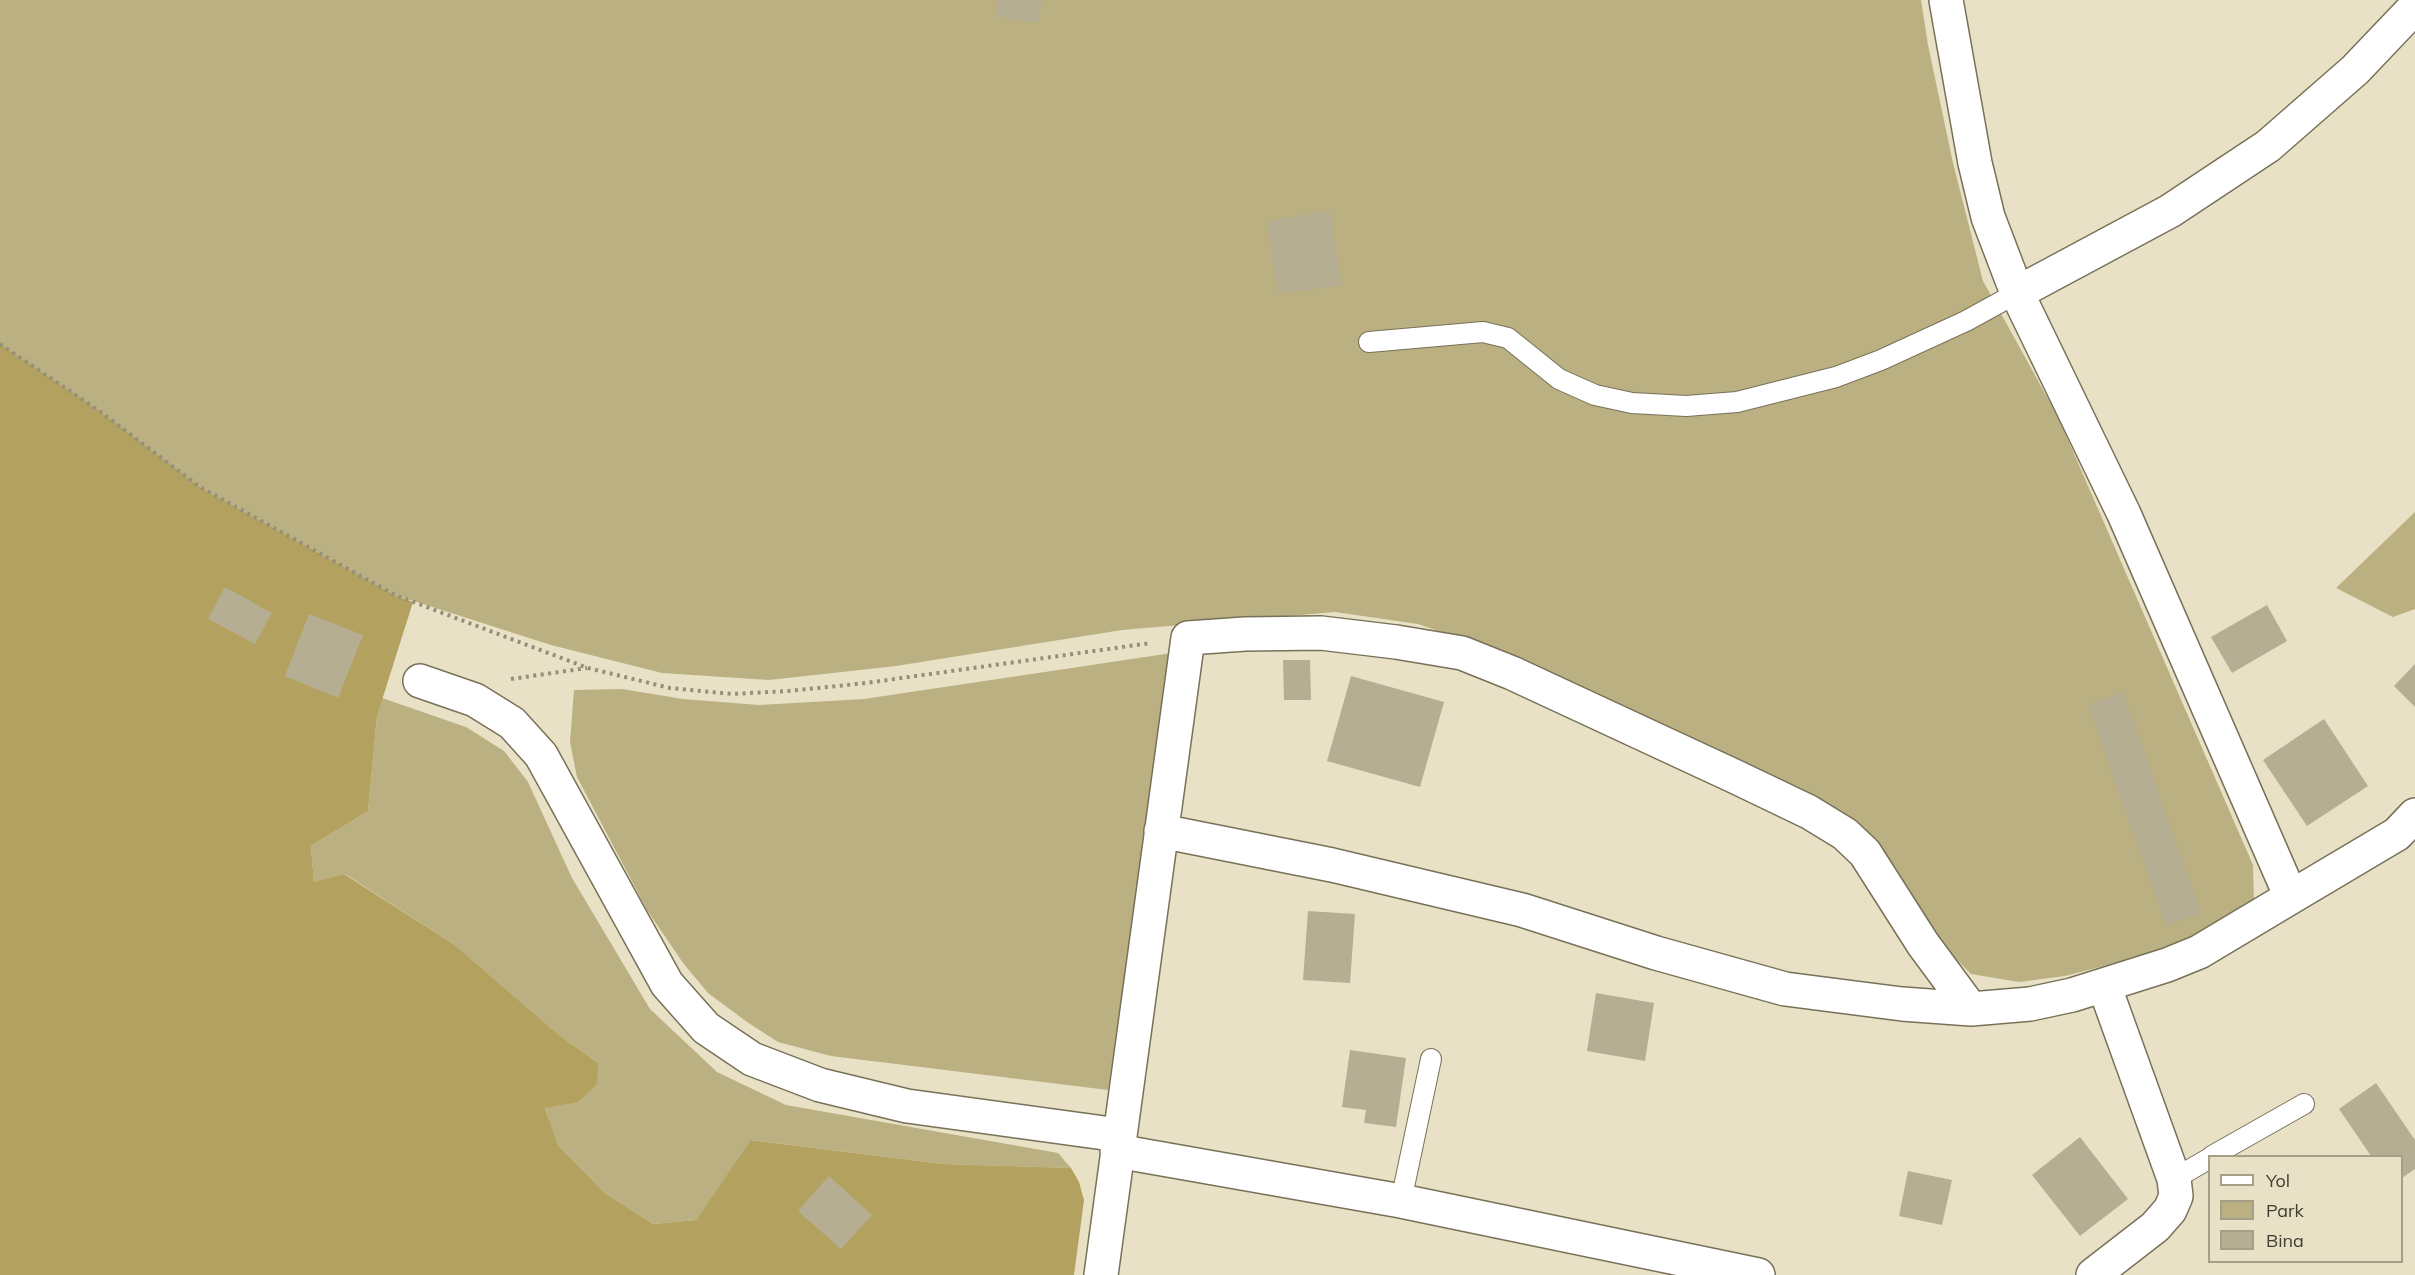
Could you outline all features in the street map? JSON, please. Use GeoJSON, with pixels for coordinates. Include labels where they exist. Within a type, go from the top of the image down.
{"type":"FeatureCollection","features":[{"type":"Feature","properties":{"kind":"street"},"geometry":{"type":"LineString","coordinates":[[1946,0],[1961,93],[1988,217],[2017,293],[2124,514],[2291,897]]}},
{"type":"Feature","properties":{"kind":"street"},"geometry":{"type":"LineString","coordinates":[[2017,293],[2170,211],[2268,146],[2355,70],[2415,7]]}},
{"type":"Feature","properties":{"kind":"street"},"geometry":{"type":"LineString","coordinates":[[1101,1275],[1188,639],[1245,634],[1321,633],[1462,653],[1512,673],[1726,772],[1809,812],[1845,834],[1859,847],[1889,889],[1923,944],[1971,1008]]}},
{"type":"Feature","properties":{"kind":"street"},"geometry":{"type":"LineString","coordinates":[[420,681],[476,700],[512,723],[541,755],[667,984],[706,1028],[752,1059],[820,1084],[907,1106],[1118,1143],[1758,1275]]}},
{"type":"Feature","properties":{"kind":"street"},"geometry":{"type":"LineString","coordinates":[[1161,831],[1332,865],[1522,910],[1656,953],[1785,988],[1902,1004],[1971,1008],[2030,1004],[2072,995],[2199,952],[2397,834],[2415,815]]}},
{"type":"Feature","properties":{"kind":"street"},"geometry":{"type":"LineString","coordinates":[[2093,1275],[2155,1227],[2170,1210],[2176,1197],[2174,1179],[2104,985]]}},
{"type":"Feature","properties":{"kind":"lane"},"geometry":{"type":"LineString","coordinates":[[1369,342],[1482,332],[1508,338],[1559,379],[1595,395],[1632,403],[1686,406],[1737,402],[1836,377],[1881,360],[1966,321],[2017,293]]}},
{"type":"Feature","properties":{"kind":"lane"},"geometry":{"type":"LineString","coordinates":[[1401,1201],[1431,1059]]}},
{"type":"Feature","properties":{"kind":"lane"},"geometry":{"type":"LineString","coordinates":[[2215,1155],[2304,1104]]}},
{"type":"Feature","properties":{"kind":"lane"},"geometry":{"type":"LineString","coordinates":[[2174,1179],[2208,1159]]}},
{"type":"Feature","properties":{"kind":"path"},"geometry":{"type":"LineString","coordinates":[[0,344],[98,410],[200,487],[395,595],[588,668],[670,688],[732,694],[866,683],[1188,639]]}},
{"type":"Feature","properties":{"kind":"path"},"geometry":{"type":"LineString","coordinates":[[510,679],[588,668]]}},
{"type":"Feature","properties":{"kind":"green space"},"geometry":{"type":"Polygon","coordinates":[[[0,0],[1921,0],[1953,163],[1983,281],[2058,417],[2253,865],[2254,902],[2227,921],[2146,955],[2065,976],[2019,982],[1971,974],[1942,945],[1865,829],[1831,805],[1514,657],[1418,624],[1335,612],[1122,630],[896,666],[769,680],[662,673],[551,645],[395,595],[200,487],[0,345],[0,0]]]}},
{"type":"Feature","properties":{"kind":"green space"},"geometry":{"type":"Polygon","coordinates":[[[2415,512],[2415,609],[2393,617],[2336,588],[2415,512]]]}},
{"type":"Feature","properties":{"kind":"green space"},"geometry":{"type":"Polygon","coordinates":[[[1172,653],[1108,1090],[831,1056],[778,1042],[747,1022],[708,993],[683,963],[647,910],[577,777],[570,742],[574,690],[622,689],[683,699],[759,705],[864,699],[1172,653]]]}},
{"type":"Feature","properties":{"kind":"green space"},"geometry":{"type":"Polygon","coordinates":[[[382,698],[466,727],[504,751],[528,782],[572,878],[650,1009],[717,1072],[786,1105],[1058,1153],[1071,1168],[944,1164],[752,1140],[696,1220],[653,1224],[605,1193],[557,1146],[545,1107],[598,1063],[559,1035],[455,945],[345,874],[314,882],[311,846],[368,811],[377,716],[382,698]]]}},
{"type":"Feature","properties":{"kind":"shaded area"},"geometry":{"type":"Polygon","coordinates":[[[0,344],[98,410],[200,487],[395,595],[413,602],[377,716],[368,811],[311,846],[314,882],[344,874],[455,945],[559,1035],[598,1063],[597,1084],[578,1102],[545,1108],[558,1146],[605,1193],[653,1224],[696,1220],[751,1140],[944,1164],[1071,1168],[1079,1182],[1084,1200],[1074,1275],[0,1275],[0,344]]]}},
{"type":"Feature","properties":{"kind":"building"},"geometry":{"type":"Polygon","coordinates":[[[998,0],[1042,0],[1039,23],[996,16],[998,0]]]}},
{"type":"Feature","properties":{"kind":"building"},"geometry":{"type":"Polygon","coordinates":[[[1330,211],[1341,285],[1278,294],[1267,221],[1330,211]]]}},
{"type":"Feature","properties":{"kind":"building"},"geometry":{"type":"Polygon","coordinates":[[[225,587],[272,613],[255,644],[208,619],[225,587]]]}},
{"type":"Feature","properties":{"kind":"building"},"geometry":{"type":"Polygon","coordinates":[[[2267,605],[2287,641],[2232,673],[2211,637],[2267,605]]]}},
{"type":"Feature","properties":{"kind":"building"},"geometry":{"type":"Polygon","coordinates":[[[309,614],[363,635],[338,698],[285,676],[309,614]]]}},
{"type":"Feature","properties":{"kind":"building"},"geometry":{"type":"Polygon","coordinates":[[[1283,660],[1310,660],[1311,700],[1284,700],[1283,660]]]}},
{"type":"Feature","properties":{"kind":"building"},"geometry":{"type":"Polygon","coordinates":[[[2415,664],[2415,707],[2394,686],[2415,664]]]}},
{"type":"Feature","properties":{"kind":"building"},"geometry":{"type":"Polygon","coordinates":[[[1351,676],[1444,702],[1420,787],[1327,761],[1351,676]]]}},
{"type":"Feature","properties":{"kind":"building"},"geometry":{"type":"Polygon","coordinates":[[[2123,692],[2201,913],[2166,926],[2088,704],[2123,692]]]}},
{"type":"Feature","properties":{"kind":"building"},"geometry":{"type":"Polygon","coordinates":[[[2324,719],[2368,786],[2307,826],[2263,760],[2324,719]]]}},
{"type":"Feature","properties":{"kind":"building"},"geometry":{"type":"Polygon","coordinates":[[[1308,911],[1355,914],[1350,983],[1303,980],[1308,911]]]}},
{"type":"Feature","properties":{"kind":"building"},"geometry":{"type":"Polygon","coordinates":[[[1596,993],[1654,1003],[1645,1061],[1587,1051],[1596,993]]]}},
{"type":"Feature","properties":{"kind":"building"},"geometry":{"type":"Polygon","coordinates":[[[1350,1050],[1406,1058],[1396,1127],[1364,1123],[1366,1110],[1342,1107],[1350,1050]]]}},
{"type":"Feature","properties":{"kind":"building"},"geometry":{"type":"Polygon","coordinates":[[[2376,1083],[2415,1140],[2415,1169],[2403,1177],[2403,1155],[2370,1155],[2339,1109],[2376,1083]]]}},
{"type":"Feature","properties":{"kind":"building"},"geometry":{"type":"Polygon","coordinates":[[[2080,1137],[2128,1199],[2080,1236],[2032,1175],[2080,1137]]]}},
{"type":"Feature","properties":{"kind":"building"},"geometry":{"type":"Polygon","coordinates":[[[1908,1171],[1952,1180],[1942,1225],[1899,1216],[1908,1171]]]}},
{"type":"Feature","properties":{"kind":"building"},"geometry":{"type":"Polygon","coordinates":[[[829,1176],[872,1215],[841,1249],[798,1211],[829,1176]]]}}]}
